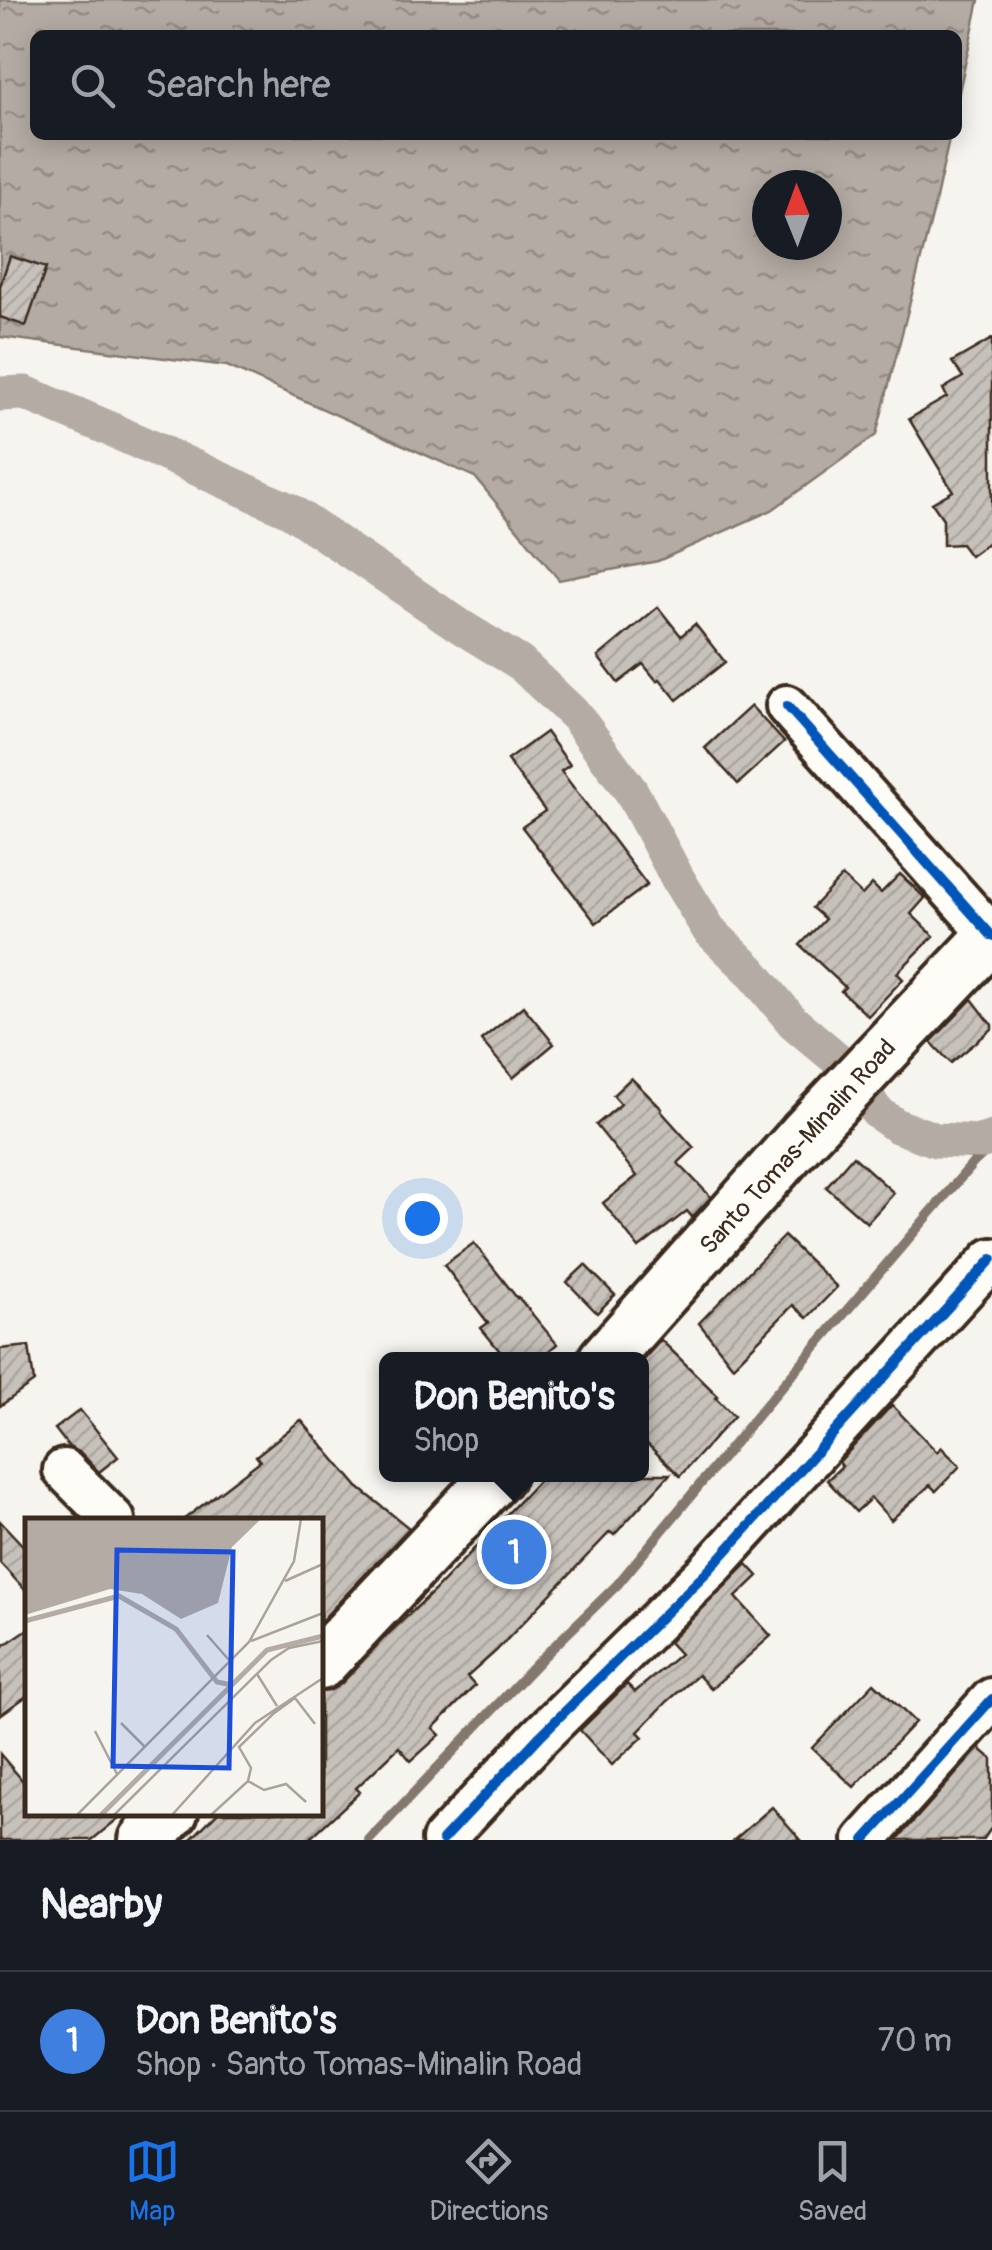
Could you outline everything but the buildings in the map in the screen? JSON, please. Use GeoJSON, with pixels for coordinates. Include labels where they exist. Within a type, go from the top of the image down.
{"type":"FeatureCollection","features":[{"type":"Feature","properties":{"kind":"main road","name":"Santo Tomas-Minalin Road"},"geometry":{"type":"LineString","coordinates":[[611,1352],[804,1135],[992,936]]}},
{"type":"Feature","properties":{"kind":"main road"},"geometry":{"type":"LineString","coordinates":[[322,1662],[491,1482]]}},
{"type":"Feature","properties":{"kind":"main road"},"geometry":{"type":"LineString","coordinates":[[145,1840],[169,1815]]}},
{"type":"Feature","properties":{"kind":"street"},"geometry":{"type":"LineString","coordinates":[[787,706],[992,936]]}},
{"type":"Feature","properties":{"kind":"street"},"geometry":{"type":"LineString","coordinates":[[443,1840],[540,1736],[708,1572],[992,1260]]}},
{"type":"Feature","properties":{"kind":"street"},"geometry":{"type":"LineString","coordinates":[[64,1470],[112,1518]]}},
{"type":"Feature","properties":{"kind":"street"},"geometry":{"type":"LineString","coordinates":[[865,1840],[992,1699]]}},
{"type":"Feature","properties":{"kind":"water"},"geometry":{"type":"Polygon","coordinates":[[[0,0],[979,0],[962,78],[962,30],[30,30],[30,140],[949,140],[876,435],[772,510],[658,561],[559,580],[475,477],[227,366],[0,337],[0,0]]]}},
{"type":"Feature","properties":{"kind":"waterway"},"geometry":{"type":"LineString","coordinates":[[0,394],[25,393],[289,510],[520,663],[576,716],[631,791],[709,930],[751,971],[793,1022],[844,1065],[877,1112],[897,1126],[936,1140],[980,1142],[992,1138]]}},
{"type":"Feature","properties":{"kind":"waterway"},"geometry":{"type":"LineString","coordinates":[[369,1840],[617,1585],[770,1400],[992,1145]]}},
{"type":"Feature","properties":{"kind":"cycle path"},"geometry":{"type":"LineString","coordinates":[[787,706],[992,936]]}},
{"type":"Feature","properties":{"kind":"cycle path"},"geometry":{"type":"LineString","coordinates":[[443,1840],[540,1736],[708,1571],[992,1259]]}},
{"type":"Feature","properties":{"kind":"cycle path"},"geometry":{"type":"LineString","coordinates":[[865,1840],[992,1699]]}},
{"type":"Feature","properties":{"kind":"place","name":"Don Benito's"},"geometry":{"type":"Point","coordinates":[514,1552]}}]}
